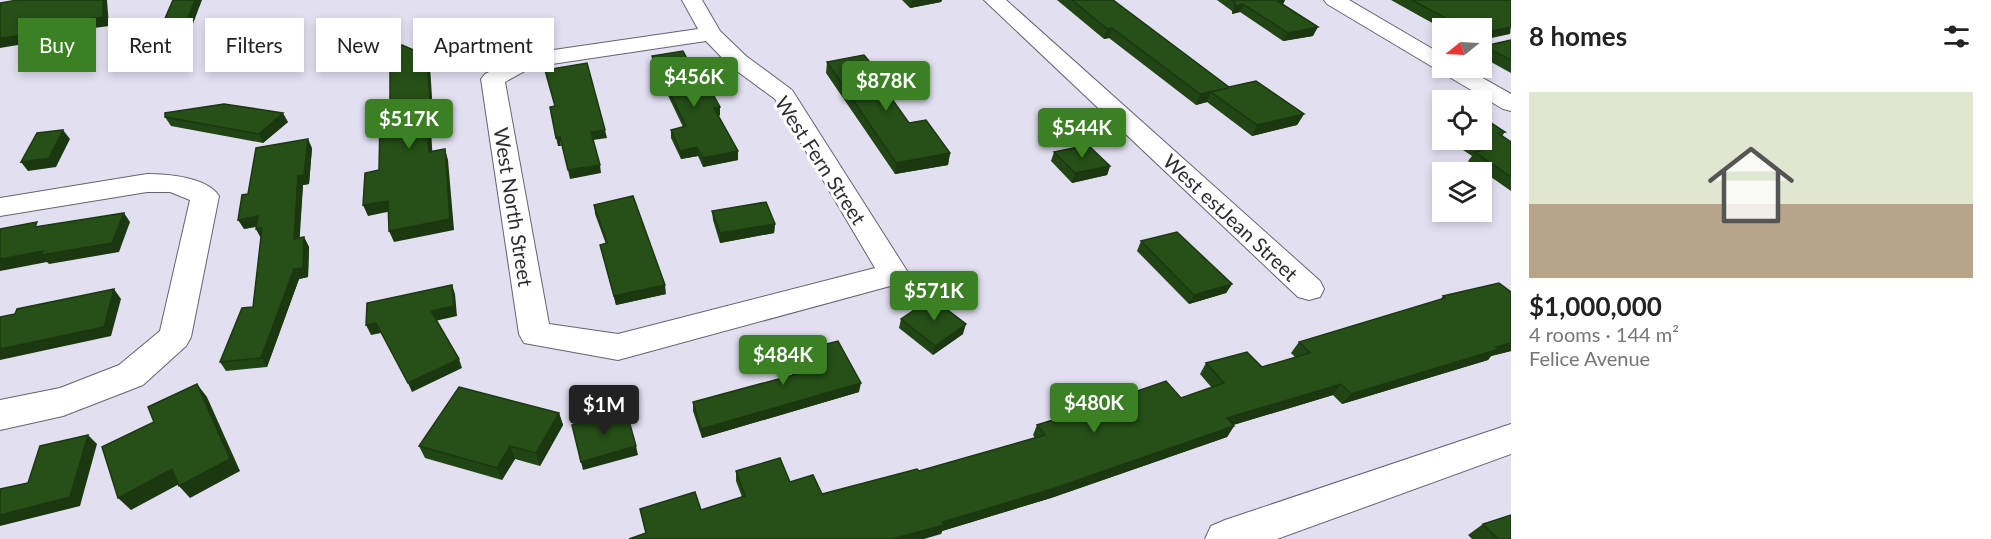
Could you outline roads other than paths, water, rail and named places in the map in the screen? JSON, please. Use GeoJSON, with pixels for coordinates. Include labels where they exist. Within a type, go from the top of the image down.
{"type":"FeatureCollection","features":[{"type":"Feature","properties":{"kind":"street","name":"West Fern Street"},"geometry":{"type":"LineString","coordinates":[[536,334],[618,347],[894,274],[784,95],[738,61],[711,34],[692,0]]}},
{"type":"Feature","properties":{"kind":"street","name":"West estJean Street"},"geometry":{"type":"LineString","coordinates":[[994,0],[1309,289]]}},
{"type":"Feature","properties":{"kind":"street"},"geometry":{"type":"LineString","coordinates":[[1334,0],[1432,58]]}},
{"type":"Feature","properties":{"kind":"street","name":"West North Street"},"geometry":{"type":"LineString","coordinates":[[536,334],[493,79],[526,61],[711,34]]}},
{"type":"Feature","properties":{"kind":"street"},"geometry":{"type":"LineString","coordinates":[[1466,78],[1511,104]]}},
{"type":"Feature","properties":{"kind":"street"},"geometry":{"type":"LineString","coordinates":[[0,207],[147,183],[173,183],[206,196],[175,337],[131,375],[63,402],[0,415]]}},
{"type":"Feature","properties":{"kind":"street"},"geometry":{"type":"LineString","coordinates":[[1225,539],[1511,439]]}}]}
